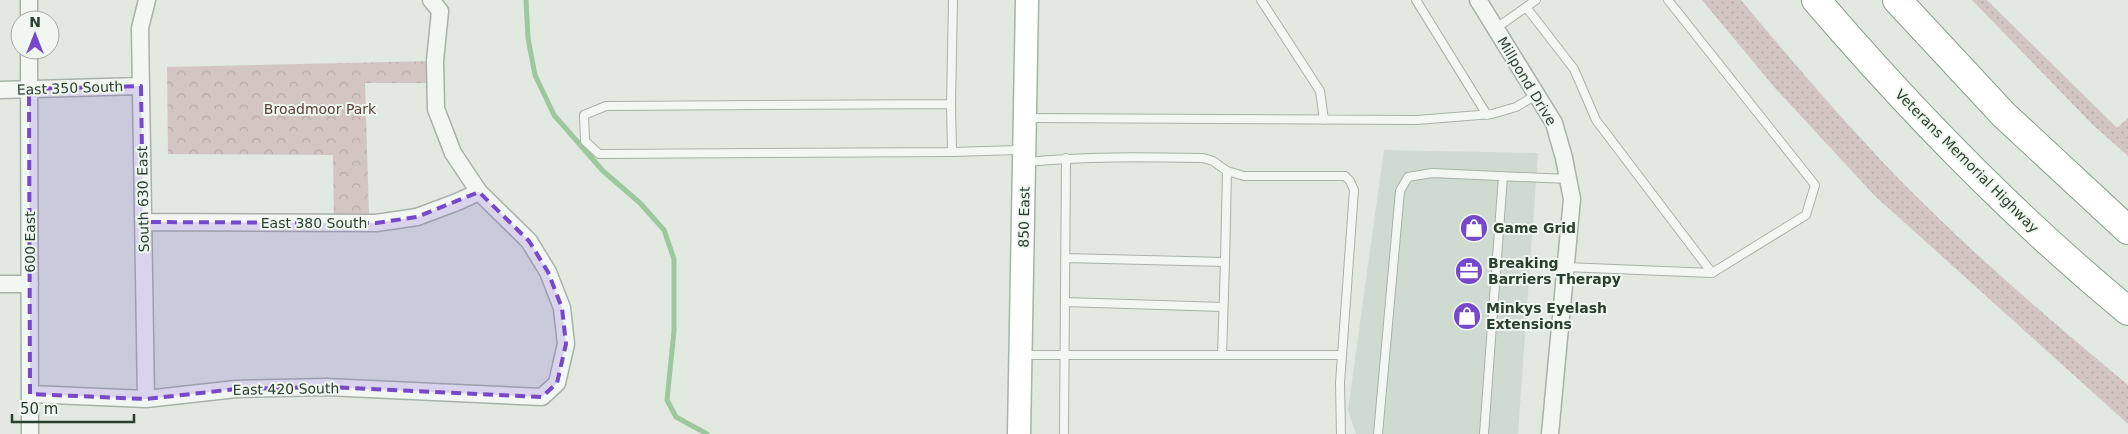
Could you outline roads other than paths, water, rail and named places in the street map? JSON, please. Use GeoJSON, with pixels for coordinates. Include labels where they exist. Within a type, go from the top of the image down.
{"type":"FeatureCollection","features":[{"type":"Feature","properties":{"kind":"highway","name":"Veterans Memorial Highway"},"geometry":{"type":"LineString","coordinates":[[1816,0],[1911,107],[1995,192],[2128,312]]}},
{"type":"Feature","properties":{"kind":"highway"},"geometry":{"type":"LineString","coordinates":[[1897,0],[1947,55],[2046,156],[2128,230]]}},
{"type":"Feature","properties":{"kind":"highway"},"geometry":{"type":"LineString","coordinates":[[1912,0],[1947,55]]}},
{"type":"Feature","properties":{"kind":"main road","name":"850 East"},"geometry":{"type":"LineString","coordinates":[[1019,434],[1027,0]]}},
{"type":"Feature","properties":{"kind":"street","name":"South 630 East"},"geometry":{"type":"LineString","coordinates":[[146,399],[140,28],[147,0]]}},
{"type":"Feature","properties":{"kind":"street"},"geometry":{"type":"LineString","coordinates":[[431,0],[440,11],[435,61],[436,109],[453,153],[479,192]]}},
{"type":"Feature","properties":{"kind":"street","name":"Millpond Drive"},"geometry":{"type":"LineString","coordinates":[[1478,0],[1554,123],[1572,199],[1550,434]]}},
{"type":"Feature","properties":{"kind":"street","name":"600 East"},"geometry":{"type":"LineString","coordinates":[[29,60],[30,434]]}},
{"type":"Feature","properties":{"kind":"street","name":"East 350 South"},"geometry":{"type":"LineString","coordinates":[[0,90],[141,86]]}},
{"type":"Feature","properties":{"kind":"street","name":"East 380 South"},"geometry":{"type":"LineString","coordinates":[[143,222],[376,223],[417,217],[479,192]]}},
{"type":"Feature","properties":{"kind":"street","name":"East 420 South"},"geometry":{"type":"LineString","coordinates":[[30,394],[146,399],[236,389],[326,386],[542,397],[557,383],[566,344],[562,308],[548,272],[529,241],[479,192]]}},
{"type":"Feature","properties":{"kind":"street"},"geometry":{"type":"LineString","coordinates":[[0,284],[30,284]]}},
{"type":"Feature","properties":{"kind":"lane"},"geometry":{"type":"LineString","coordinates":[[952,152],[953,0]]}},
{"type":"Feature","properties":{"kind":"lane"},"geometry":{"type":"LineString","coordinates":[[1261,0],[1320,91],[1324,120]]}},
{"type":"Feature","properties":{"kind":"lane"},"geometry":{"type":"LineString","coordinates":[[1416,0],[1486,114]]}},
{"type":"Feature","properties":{"kind":"lane"},"geometry":{"type":"LineString","coordinates":[[1496,29],[1536,0]]}},
{"type":"Feature","properties":{"kind":"lane"},"geometry":{"type":"LineString","coordinates":[[1565,267],[1712,273],[1806,215],[1815,185],[1668,0]]}},
{"type":"Feature","properties":{"kind":"lane"},"geometry":{"type":"LineString","coordinates":[[1526,7],[1574,69],[1596,120],[1712,273]]}},
{"type":"Feature","properties":{"kind":"lane"},"geometry":{"type":"LineString","coordinates":[[1025,118],[1417,120],[1486,114],[1516,107],[1536,95]]}},
{"type":"Feature","properties":{"kind":"lane"},"geometry":{"type":"LineString","coordinates":[[951,104],[606,106],[584,114],[585,141],[599,154],[952,152],[1066,158],[1203,158],[1213,161],[1227,171],[1244,176],[1345,176],[1350,181],[1354,190],[1342,355],[1340,434]]}},
{"type":"Feature","properties":{"kind":"lane"},"geometry":{"type":"LineString","coordinates":[[1064,434],[1066,158]]}},
{"type":"Feature","properties":{"kind":"lane"},"geometry":{"type":"LineString","coordinates":[[1222,355],[1227,171]]}},
{"type":"Feature","properties":{"kind":"lane"},"geometry":{"type":"LineString","coordinates":[[1378,434],[1400,191],[1408,177],[1432,173],[1568,179]]}},
{"type":"Feature","properties":{"kind":"lane"},"geometry":{"type":"LineString","coordinates":[[1484,434],[1503,176]]}},
{"type":"Feature","properties":{"kind":"lane"},"geometry":{"type":"LineString","coordinates":[[1065,258],[1225,262]]}},
{"type":"Feature","properties":{"kind":"lane"},"geometry":{"type":"LineString","coordinates":[[1065,302],[1224,307]]}},
{"type":"Feature","properties":{"kind":"lane"},"geometry":{"type":"LineString","coordinates":[[1021,355],[1342,355]]}},
{"type":"Feature","properties":{"kind":"waterway"},"geometry":{"type":"LineString","coordinates":[[526,0],[528,38],[535,75],[554,115],[603,171],[640,203],[664,230],[674,259],[674,331],[667,400],[676,417],[707,434]]}},
{"type":"Feature","properties":{"kind":"place","name":"Game Grid"},"geometry":{"type":"Point","coordinates":[1474,228]}},
{"type":"Feature","properties":{"kind":"place","name":"Breaking Barriers Therapy"},"geometry":{"type":"Point","coordinates":[1469,271]}},
{"type":"Feature","properties":{"kind":"place","name":"Minkys Eyelash Extensions"},"geometry":{"type":"Point","coordinates":[1467,316]}},
{"type":"Feature","properties":{"kind":"park label","name":"Broadmoor Park"},"geometry":{"type":"Point","coordinates":[320,109]}}]}
